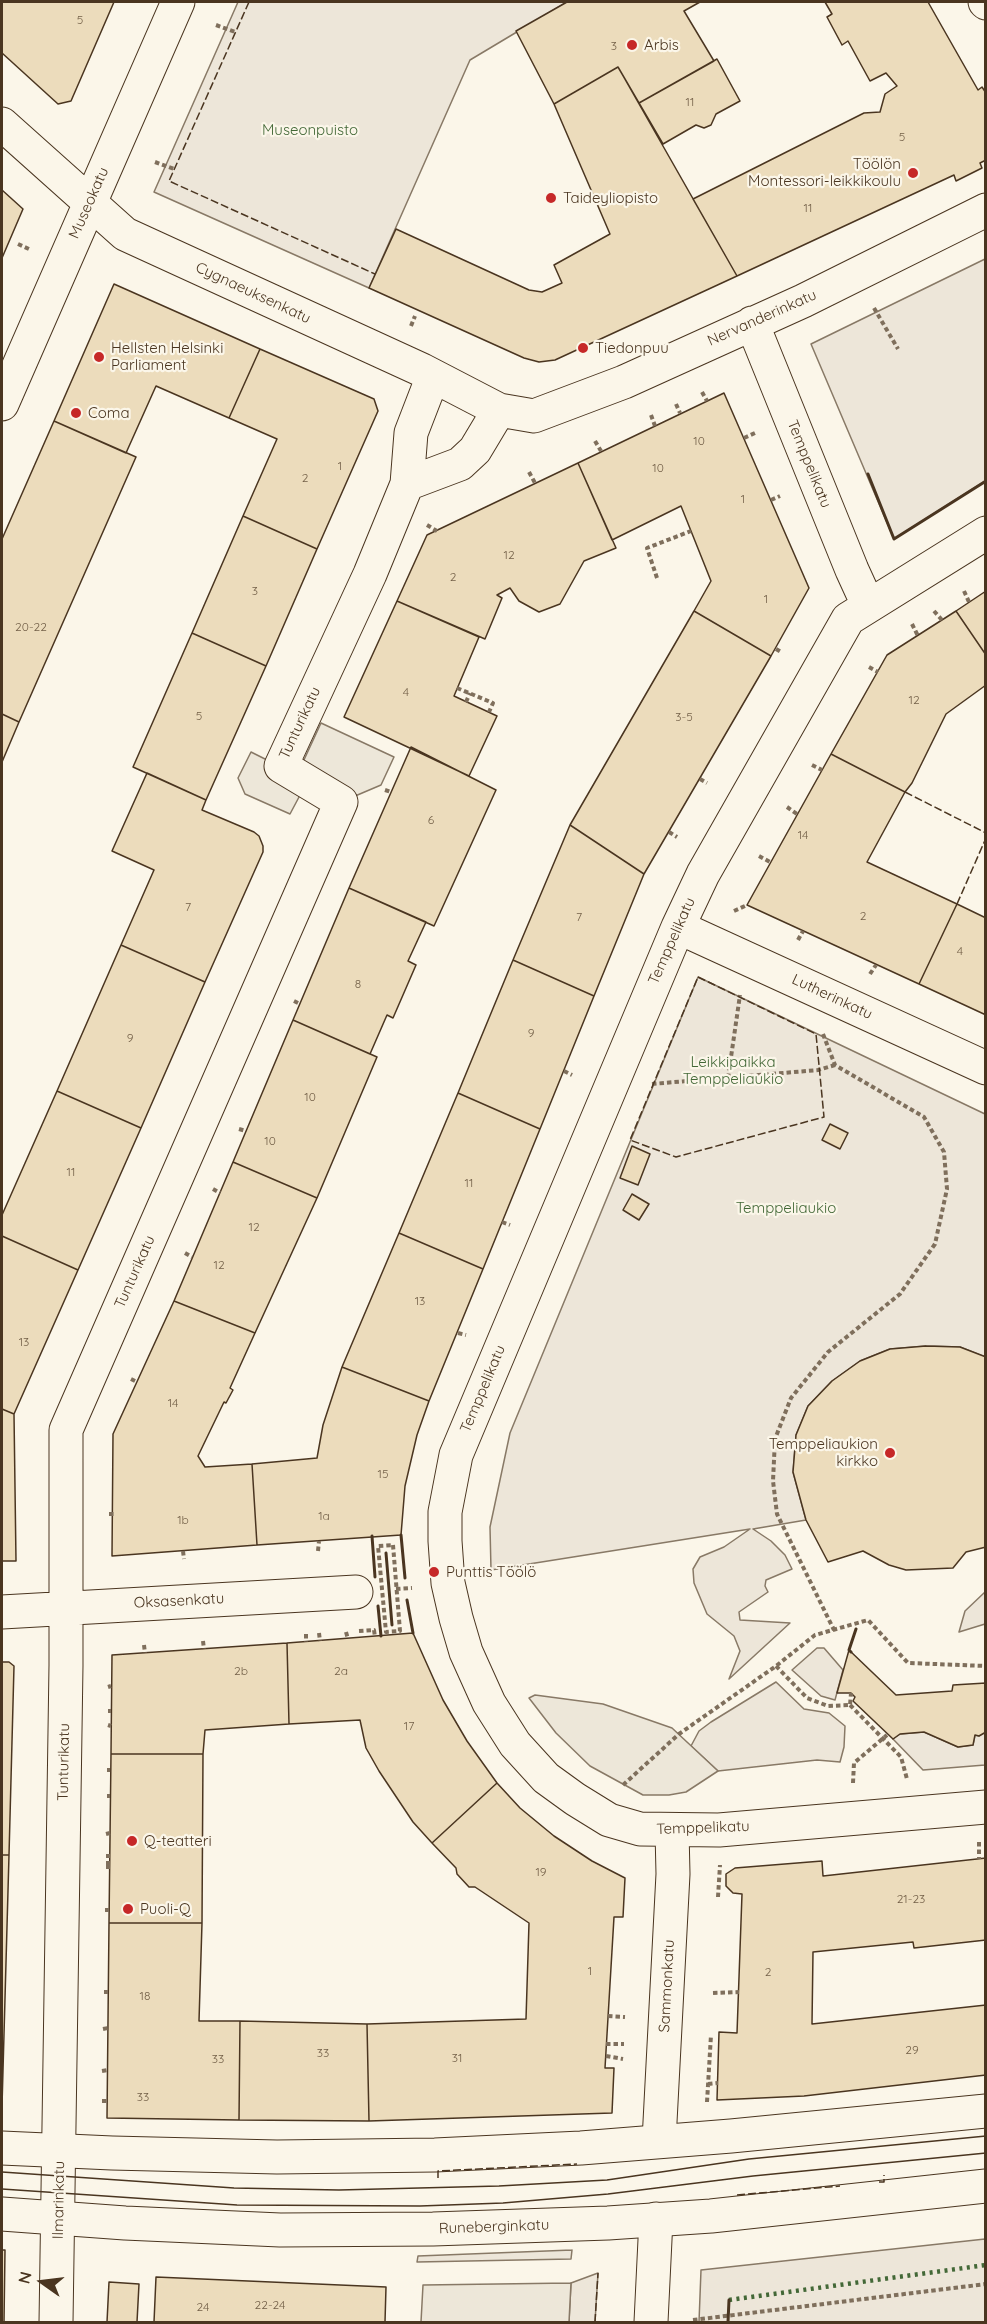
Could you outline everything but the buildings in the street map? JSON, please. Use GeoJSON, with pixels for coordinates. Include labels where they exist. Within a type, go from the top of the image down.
{"type":"FeatureCollection","features":[{"type":"Feature","properties":{"kind":"street","name":"Museokatu"},"geometry":{"type":"LineString","coordinates":[[2,404],[178,2]]}},
{"type":"Feature","properties":{"kind":"street","name":"Cygnaeuksenkatu"},"geometry":{"type":"LineString","coordinates":[[2,124],[125,234],[433,376],[499,410],[534,416]]}},
{"type":"Feature","properties":{"kind":"street","name":"Nervanderinkatu"},"geometry":{"type":"LineString","coordinates":[[534,416],[624,382],[803,301],[986,210]]}},
{"type":"Feature","properties":{"kind":"street","name":"Temppelikatu"},"geometry":{"type":"LineString","coordinates":[[752,323],[868,605]]}},
{"type":"Feature","properties":{"kind":"street","name":"Tunturikatu"},"geometry":{"type":"LineString","coordinates":[[60,2150],[66,1430],[341,801],[281,766],[370,574],[407,484],[411,433],[433,376]]}},
{"type":"Feature","properties":{"kind":"street"},"geometry":{"type":"LineString","coordinates":[[407,484],[460,464],[475,450],[499,410]]}},
{"type":"Feature","properties":{"kind":"street","name":"Temppelikatu"},"geometry":{"type":"LineString","coordinates":[[986,533],[848,619],[703,874],[678,927],[456,1455],[445,1512],[448,1583],[466,1652],[489,1703],[515,1744],[546,1778],[609,1820],[640,1829],[719,1830],[986,1807]]}},
{"type":"Feature","properties":{"kind":"street","name":"Lutherinkatu"},"geometry":{"type":"LineString","coordinates":[[678,927],[986,1068]]}},
{"type":"Feature","properties":{"kind":"street","name":"Oksasenkatu"},"geometry":{"type":"LineString","coordinates":[[2,1612],[356,1592]]}},
{"type":"Feature","properties":{"kind":"street","name":"Sammonkatu"},"geometry":{"type":"LineString","coordinates":[[659,2140],[673,1874],[672,1831]]}},
{"type":"Feature","properties":{"kind":"street"},"geometry":{"type":"LineString","coordinates":[[2,2148],[277,2157],[411,2155],[581,2148],[986,2111]]}},
{"type":"Feature","properties":{"kind":"street","name":"Ilmarinkatu"},"geometry":{"type":"LineString","coordinates":[[56,2322],[60,2150]]}},
{"type":"Feature","properties":{"kind":"street","name":"Runeberginkatu"},"geometry":{"type":"LineString","coordinates":[[2,2214],[280,2230],[433,2229],[721,2215],[986,2186]]}},
{"type":"Feature","properties":{"kind":"street"},"geometry":{"type":"LineString","coordinates":[[651,2322],[656,2219]]}},
{"type":"Feature","properties":{"kind":"path"},"geometry":{"type":"LineString","coordinates":[[216,25],[235,32]]}},
{"type":"Feature","properties":{"kind":"path"},"geometry":{"type":"LineString","coordinates":[[156,162],[174,169]]}},
{"type":"Feature","properties":{"kind":"path"},"geometry":{"type":"LineString","coordinates":[[874,308],[898,349]]}},
{"type":"Feature","properties":{"kind":"path"},"geometry":{"type":"LineString","coordinates":[[702,392],[707,400]]}},
{"type":"Feature","properties":{"kind":"path"},"geometry":{"type":"LineString","coordinates":[[676,404],[680,413]]}},
{"type":"Feature","properties":{"kind":"path"},"geometry":{"type":"LineString","coordinates":[[651,415],[655,426]]}},
{"type":"Feature","properties":{"kind":"path"},"geometry":{"type":"LineString","coordinates":[[744,438],[755,433]]}},
{"type":"Feature","properties":{"kind":"path"},"geometry":{"type":"LineString","coordinates":[[595,441],[602,451]]}},
{"type":"Feature","properties":{"kind":"path"},"geometry":{"type":"LineString","coordinates":[[530,472],[535,483]]}},
{"type":"Feature","properties":{"kind":"path"},"geometry":{"type":"LineString","coordinates":[[771,500],[780,496]]}},
{"type":"Feature","properties":{"kind":"path"},"geometry":{"type":"LineString","coordinates":[[426,524],[437,531]]}},
{"type":"Feature","properties":{"kind":"path"},"geometry":{"type":"LineString","coordinates":[[657,578],[647,548],[691,531]]}},
{"type":"Feature","properties":{"kind":"path"},"geometry":{"type":"LineString","coordinates":[[964,591],[969,602]]}},
{"type":"Feature","properties":{"kind":"path"},"geometry":{"type":"LineString","coordinates":[[934,610],[942,620]]}},
{"type":"Feature","properties":{"kind":"path"},"geometry":{"type":"LineString","coordinates":[[912,624],[918,636]]}},
{"type":"Feature","properties":{"kind":"path"},"geometry":{"type":"LineString","coordinates":[[776,649],[781,652]]}},
{"type":"Feature","properties":{"kind":"path"},"geometry":{"type":"LineString","coordinates":[[869,667],[878,672]]}},
{"type":"Feature","properties":{"kind":"path"},"geometry":{"type":"LineString","coordinates":[[457,688],[493,703],[489,712]]}},
{"type":"Feature","properties":{"kind":"path"},"geometry":{"type":"LineString","coordinates":[[466,702],[470,693]]}},
{"type":"Feature","properties":{"kind":"path"},"geometry":{"type":"LineString","coordinates":[[812,765],[822,770]]}},
{"type":"Feature","properties":{"kind":"path"},"geometry":{"type":"LineString","coordinates":[[700,779],[707,783]]}},
{"type":"Feature","properties":{"kind":"path"},"geometry":{"type":"LineString","coordinates":[[385,790],[391,792]]}},
{"type":"Feature","properties":{"kind":"path"},"geometry":{"type":"LineString","coordinates":[[787,807],[797,814]]}},
{"type":"Feature","properties":{"kind":"path"},"geometry":{"type":"LineString","coordinates":[[669,832],[677,837]]}},
{"type":"Feature","properties":{"kind":"path"},"geometry":{"type":"LineString","coordinates":[[759,856],[770,862]]}},
{"type":"Feature","properties":{"kind":"path"},"geometry":{"type":"LineString","coordinates":[[734,911],[747,905]]}},
{"type":"Feature","properties":{"kind":"path"},"geometry":{"type":"LineString","coordinates":[[798,940],[803,931]]}},
{"type":"Feature","properties":{"kind":"path"},"geometry":{"type":"LineString","coordinates":[[870,974],[876,965]]}},
{"type":"Feature","properties":{"kind":"path"},"geometry":{"type":"LineString","coordinates":[[728,1078],[739,997],[742,991]]}},
{"type":"Feature","properties":{"kind":"path"},"geometry":{"type":"LineString","coordinates":[[294,1001],[300,1004]]}},
{"type":"Feature","properties":{"kind":"path"},"geometry":{"type":"LineString","coordinates":[[820,1028],[836,1065],[924,1116],[944,1152],[947,1189],[935,1244],[900,1294],[828,1353],[791,1398],[775,1439],[773,1481],[777,1514],[834,1630]]}},
{"type":"Feature","properties":{"kind":"path"},"geometry":{"type":"LineString","coordinates":[[648,1083],[818,1070],[836,1065]]}},
{"type":"Feature","properties":{"kind":"path"},"geometry":{"type":"LineString","coordinates":[[564,1071],[572,1075]]}},
{"type":"Feature","properties":{"kind":"path"},"geometry":{"type":"LineString","coordinates":[[239,1129],[246,1131]]}},
{"type":"Feature","properties":{"kind":"path"},"geometry":{"type":"LineString","coordinates":[[213,1190],[220,1193]]}},
{"type":"Feature","properties":{"kind":"path"},"geometry":{"type":"LineString","coordinates":[[502,1222],[510,1226]]}},
{"type":"Feature","properties":{"kind":"path"},"geometry":{"type":"LineString","coordinates":[[185,1253],[192,1257]]}},
{"type":"Feature","properties":{"kind":"path"},"geometry":{"type":"LineString","coordinates":[[458,1333],[466,1335]]}},
{"type":"Feature","properties":{"kind":"path"},"geometry":{"type":"LineString","coordinates":[[130,1379],[137,1382]]}},
{"type":"Feature","properties":{"kind":"path"},"geometry":{"type":"LineString","coordinates":[[318,1551],[319,1541]]}},
{"type":"Feature","properties":{"kind":"path"},"geometry":{"type":"LineString","coordinates":[[378,1554],[378,1546],[393,1545],[400,1631],[386,1632],[385,1625]]}},
{"type":"Feature","properties":{"kind":"path"},"geometry":{"type":"LineString","coordinates":[[183,1551],[184,1559]]}},
{"type":"Feature","properties":{"kind":"path"},"geometry":{"type":"LineString","coordinates":[[623,1785],[679,1734],[776,1666],[815,1635],[868,1620],[908,1663],[986,1666]]}},
{"type":"Feature","properties":{"kind":"path"},"geometry":{"type":"LineString","coordinates":[[359,1631],[374,1630],[375,1637]]}},
{"type":"Feature","properties":{"kind":"path"},"geometry":{"type":"LineString","coordinates":[[346,1632],[348,1639]]}},
{"type":"Feature","properties":{"kind":"path"},"geometry":{"type":"LineString","coordinates":[[306,1634],[306,1642]]}},
{"type":"Feature","properties":{"kind":"path"},"geometry":{"type":"LineString","coordinates":[[319,1634],[320,1641]]}},
{"type":"Feature","properties":{"kind":"path"},"geometry":{"type":"LineString","coordinates":[[203,1641],[204,1649]]}},
{"type":"Feature","properties":{"kind":"path"},"geometry":{"type":"LineString","coordinates":[[144,1645],[145,1653]]}},
{"type":"Feature","properties":{"kind":"path"},"geometry":{"type":"LineString","coordinates":[[776,1666],[807,1698],[828,1706],[850,1705],[901,1757],[907,1780]]}},
{"type":"Feature","properties":{"kind":"path"},"geometry":{"type":"LineString","coordinates":[[850,1705],[851,1693]]}},
{"type":"Feature","properties":{"kind":"path"},"geometry":{"type":"LineString","coordinates":[[853,1784],[854,1763],[886,1734]]}},
{"type":"Feature","properties":{"kind":"path"},"geometry":{"type":"LineString","coordinates":[[979,1842],[979,1859]]}},
{"type":"Feature","properties":{"kind":"path"},"geometry":{"type":"LineString","coordinates":[[718,1897],[721,1864]]}},
{"type":"Feature","properties":{"kind":"path"},"geometry":{"type":"LineString","coordinates":[[713,1993],[739,1992]]}},
{"type":"Feature","properties":{"kind":"path"},"geometry":{"type":"LineString","coordinates":[[608,2016],[625,2017]]}},
{"type":"Feature","properties":{"kind":"path"},"geometry":{"type":"LineString","coordinates":[[606,2044],[624,2044]]}},
{"type":"Feature","properties":{"kind":"path"},"geometry":{"type":"LineString","coordinates":[[606,2056],[623,2059]]}},
{"type":"Feature","properties":{"kind":"path"},"geometry":{"type":"LineString","coordinates":[[708,2085],[718,2083]]}},
{"type":"Feature","properties":{"kind":"path"},"geometry":{"type":"LineString","coordinates":[[102,2101],[108,2100]]}},
{"type":"Feature","properties":{"kind":"path"},"geometry":{"type":"LineString","coordinates":[[693,2320],[740,2316],[986,2283]]}},
{"type":"Feature","properties":{"kind":"path"},"geometry":{"type":"LineString","coordinates":[[740,2316],[740,2322]]}},
{"type":"Feature","properties":{"kind":"green space","name":"Museonpuisto"},"geometry":{"type":"Polygon","coordinates":[[[238,2],[567,2],[470,60],[369,288],[154,192],[238,2]]]}},
{"type":"Feature","properties":{"kind":"green space"},"geometry":{"type":"Polygon","coordinates":[[[985,259],[985,481],[894,539],[811,344],[985,259]]]}},
{"type":"Feature","properties":{"kind":"green space","name":"Temppeliaukio"},"geometry":{"type":"Polygon","coordinates":[[[698,977],[985,1114],[985,1357],[960,1347],[926,1346],[890,1349],[860,1361],[832,1381],[808,1406],[796,1435],[793,1472],[806,1520],[753,1529],[771,1541],[785,1555],[792,1569],[766,1580],[765,1586],[768,1592],[739,1612],[740,1620],[790,1623],[729,1679],[740,1651],[734,1636],[707,1614],[694,1583],[693,1569],[700,1557],[724,1547],[750,1529],[491,1570],[490,1527],[510,1433],[698,977]]]}},
{"type":"Feature","properties":{"kind":"green space"},"geometry":{"type":"Polygon","coordinates":[[[985,1592],[985,1624],[959,1632],[965,1611],[985,1592]]]}},
{"type":"Feature","properties":{"kind":"green space"},"geometry":{"type":"Polygon","coordinates":[[[817,1648],[824,1648],[843,1670],[835,1700],[821,1696],[792,1670],[817,1648]]]}},
{"type":"Feature","properties":{"kind":"green space"},"geometry":{"type":"Polygon","coordinates":[[[776,1682],[804,1709],[829,1713],[845,1726],[844,1747],[840,1762],[817,1760],[718,1771],[691,1746],[699,1731],[776,1682]]]}},
{"type":"Feature","properties":{"kind":"green space"},"geometry":{"type":"Polygon","coordinates":[[[924,1732],[958,1747],[973,1745],[975,1735],[979,1736],[985,1732],[985,1765],[923,1770],[893,1739],[900,1734],[924,1732]]]}},
{"type":"Feature","properties":{"kind":"green space"},"geometry":{"type":"Polygon","coordinates":[[[985,2239],[985,2322],[699,2322],[701,2270],[985,2239]]]}},
{"type":"Feature","properties":{"kind":"green space"},"geometry":{"type":"Polygon","coordinates":[[[572,2250],[571,2259],[417,2262],[418,2256],[572,2250]]]}},
{"type":"Feature","properties":{"kind":"green space"},"geometry":{"type":"Polygon","coordinates":[[[598,2273],[595,2322],[569,2322],[571,2283],[598,2273]]]}},
{"type":"Feature","properties":{"kind":"shaded area"},"geometry":{"type":"Polygon","coordinates":[[[321,723],[394,757],[381,785],[341,802],[307,782],[290,814],[245,794],[238,778],[251,752],[297,775],[321,723]]]}},
{"type":"Feature","properties":{"kind":"shaded area"},"geometry":{"type":"Polygon","coordinates":[[[535,1695],[603,1704],[672,1728],[718,1771],[686,1792],[669,1795],[643,1795],[590,1766],[556,1733],[529,1698],[535,1695]]]}},
{"type":"Feature","properties":{"kind":"shaded area"},"geometry":{"type":"Polygon","coordinates":[[[571,2283],[569,2322],[421,2322],[423,2285],[571,2283]]]}},
{"type":"Feature","properties":{"kind":"tram line"},"geometry":{"type":"LineString","coordinates":[[2,2172],[234,2188],[339,2190],[499,2186],[607,2180],[749,2159],[986,2136]]}},
{"type":"Feature","properties":{"kind":"tram line"},"geometry":{"type":"LineString","coordinates":[[2,2189],[237,2205],[420,2206],[503,2203],[608,2194],[753,2176],[986,2153]]}},
{"type":"Feature","properties":{"kind":"hedge"},"geometry":{"type":"LineString","coordinates":[[729,2300],[986,2265]]}},
{"type":"Feature","properties":{"kind":"fence"},"geometry":{"type":"LineString","coordinates":[[249,2],[169,181],[375,274]]}},
{"type":"Feature","properties":{"kind":"fence"},"geometry":{"type":"LineString","coordinates":[[905,792],[986,833]]}},
{"type":"Feature","properties":{"kind":"fence"},"geometry":{"type":"LineString","coordinates":[[957,904],[986,838]]}},
{"type":"Feature","properties":{"kind":"fence"},"geometry":{"type":"LineString","coordinates":[[698,977],[816,1034],[824,1117],[676,1157],[630,1140],[698,977]]}},
{"type":"Feature","properties":{"kind":"fence"},"geometry":{"type":"LineString","coordinates":[[438,2178],[438,2171],[577,2164]]}},
{"type":"Feature","properties":{"kind":"fence"},"geometry":{"type":"LineString","coordinates":[[879,2182],[884,2182],[884,2175]]}},
{"type":"Feature","properties":{"kind":"fence"},"geometry":{"type":"LineString","coordinates":[[737,2195],[840,2186]]}},
{"type":"Feature","properties":{"kind":"fence"},"geometry":{"type":"LineString","coordinates":[[595,2322],[598,2273]]}},
{"type":"Feature","properties":{"kind":"wall"},"geometry":{"type":"LineString","coordinates":[[868,474],[894,539],[986,481]]}},
{"type":"Feature","properties":{"kind":"wall"},"geometry":{"type":"LineString","coordinates":[[401,1535],[405,1578]]}},
{"type":"Feature","properties":{"kind":"wall"},"geometry":{"type":"LineString","coordinates":[[372,1536],[375,1577]]}},
{"type":"Feature","properties":{"kind":"wall"},"geometry":{"type":"LineString","coordinates":[[386,1553],[392,1625]]}},
{"type":"Feature","properties":{"kind":"wall"},"geometry":{"type":"LineString","coordinates":[[407,1600],[413,1633]]}},
{"type":"Feature","properties":{"kind":"wall"},"geometry":{"type":"LineString","coordinates":[[378,1606],[381,1636]]}},
{"type":"Feature","properties":{"kind":"wall"},"geometry":{"type":"LineString","coordinates":[[851,1652],[849,1650],[856,1629]]}},
{"type":"Feature","properties":{"kind":"wall"},"geometry":{"type":"LineString","coordinates":[[728,2322],[729,2300]]}},
{"type":"Feature","properties":{"kind":"place","name":"Arbis"},"geometry":{"type":"Point","coordinates":[632,45]}},
{"type":"Feature","properties":{"kind":"place","name":"Töölön Montessori-leikkikoulu"},"geometry":{"type":"Point","coordinates":[913,173]}},
{"type":"Feature","properties":{"kind":"place","name":"Taideyliopisto"},"geometry":{"type":"Point","coordinates":[551,198]}},
{"type":"Feature","properties":{"kind":"place","name":"Tiedonpuu"},"geometry":{"type":"Point","coordinates":[583,348]}},
{"type":"Feature","properties":{"kind":"place","name":"Hellsten Helsinki Parliament"},"geometry":{"type":"Point","coordinates":[99,357]}},
{"type":"Feature","properties":{"kind":"place","name":"Coma"},"geometry":{"type":"Point","coordinates":[76,413]}},
{"type":"Feature","properties":{"kind":"place","name":"Temppeliaukion kirkko"},"geometry":{"type":"Point","coordinates":[890,1453]}},
{"type":"Feature","properties":{"kind":"place","name":"Punttis Töölö"},"geometry":{"type":"Point","coordinates":[434,1572]}},
{"type":"Feature","properties":{"kind":"place","name":"Q-teatteri"},"geometry":{"type":"Point","coordinates":[132,1841]}},
{"type":"Feature","properties":{"kind":"place","name":"Puoli-Q"},"geometry":{"type":"Point","coordinates":[128,1909]}},
{"type":"Feature","properties":{"kind":"park label","name":"Leikkipaikka Temppeliaukio"},"geometry":{"type":"Point","coordinates":[733,1070]}}]}
